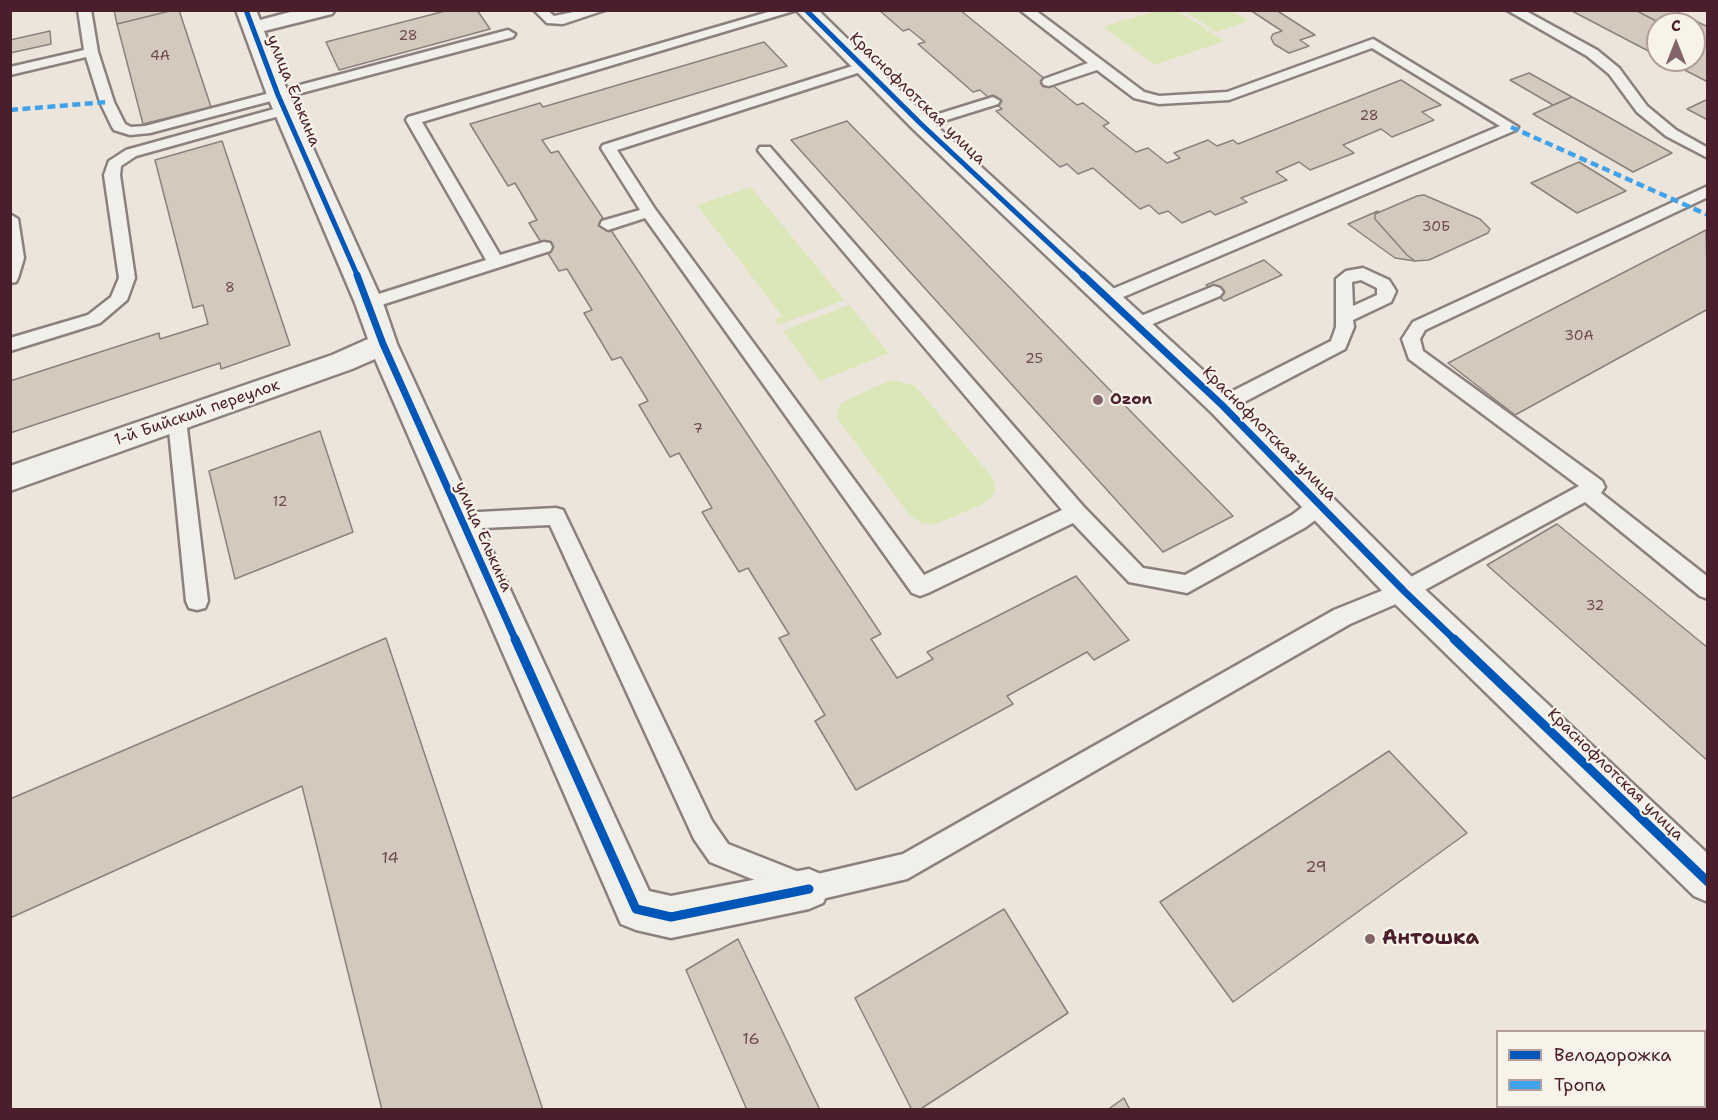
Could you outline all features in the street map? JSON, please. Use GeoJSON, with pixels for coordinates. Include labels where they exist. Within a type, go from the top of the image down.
{"type":"FeatureCollection","features":[{"type":"Feature","properties":{"kind":"street"},"geometry":{"type":"LineString","coordinates":[[249,19],[325,10]]}},
{"type":"Feature","properties":{"kind":"street","name":"Краснофлотская улица"},"geometry":{"type":"LineString","coordinates":[[806,10],[921,124],[1109,297],[1222,405],[1404,591],[1707,882]]}},
{"type":"Feature","properties":{"kind":"street","name":"улица Елькина"},"geometry":{"type":"LineString","coordinates":[[249,19],[281,102],[369,303],[383,344],[636,909],[671,917],[809,889]]}},
{"type":"Feature","properties":{"kind":"street","name":"1-й Бийский переулок"},"geometry":{"type":"LineString","coordinates":[[10,479],[342,362],[383,344]]}},
{"type":"Feature","properties":{"kind":"lane"},"geometry":{"type":"LineString","coordinates":[[84,10],[91,52],[119,127],[130,131],[145,130],[281,102]]}},
{"type":"Feature","properties":{"kind":"lane"},"geometry":{"type":"LineString","coordinates":[[540,10],[552,20],[562,20],[599,10]]}},
{"type":"Feature","properties":{"kind":"lane"},"geometry":{"type":"LineString","coordinates":[[496,262],[413,120],[791,10]]}},
{"type":"Feature","properties":{"kind":"lane"},"geometry":{"type":"LineString","coordinates":[[1026,10],[1139,95],[1159,100],[1229,96],[1373,43],[1510,127],[1109,297]]}},
{"type":"Feature","properties":{"kind":"lane"},"geometry":{"type":"LineString","coordinates":[[1513,10],[1592,53],[1614,71],[1642,109],[1671,133],[1707,154]]}},
{"type":"Feature","properties":{"kind":"lane"},"geometry":{"type":"LineString","coordinates":[[10,345],[94,319],[118,300],[127,278],[112,175],[114,164],[131,153],[281,102],[508,34]]}},
{"type":"Feature","properties":{"kind":"lane"},"geometry":{"type":"LineString","coordinates":[[10,70],[91,52]]}},
{"type":"Feature","properties":{"kind":"lane"},"geometry":{"type":"LineString","coordinates":[[1049,82],[1097,65]]}},
{"type":"Feature","properties":{"kind":"lane"},"geometry":{"type":"LineString","coordinates":[[862,67],[608,148],[649,212],[920,587],[1076,512]]}},
{"type":"Feature","properties":{"kind":"lane"},"geometry":{"type":"LineString","coordinates":[[921,124],[993,101]]}},
{"type":"Feature","properties":{"kind":"lane"},"geometry":{"type":"LineString","coordinates":[[765,150],[1076,512],[1137,576],[1187,584],[1320,506]]}},
{"type":"Feature","properties":{"kind":"lane"},"geometry":{"type":"LineString","coordinates":[[460,520],[556,516],[703,830],[719,853],[809,889],[906,866],[1342,616],[1404,591],[1595,487],[1415,354],[1411,339],[1419,326],[1707,191]]}},
{"type":"Feature","properties":{"kind":"lane"},"geometry":{"type":"LineString","coordinates":[[608,225],[649,212]]}},
{"type":"Feature","properties":{"kind":"lane"},"geometry":{"type":"LineString","coordinates":[[10,219],[16,258],[10,278]]}},
{"type":"Feature","properties":{"kind":"lane"},"geometry":{"type":"LineString","coordinates":[[369,303],[544,247]]}},
{"type":"Feature","properties":{"kind":"lane"},"geometry":{"type":"LineString","coordinates":[[1137,324],[1214,292]]}},
{"type":"Feature","properties":{"kind":"lane"},"geometry":{"type":"LineString","coordinates":[[1222,405],[1339,345],[1345,327],[1345,317]]}},
{"type":"Feature","properties":{"kind":"lane"},"geometry":{"type":"LineString","coordinates":[[177,420],[197,601]]}},
{"type":"Feature","properties":{"kind":"lane"},"geometry":{"type":"LineString","coordinates":[[1586,492],[1707,590]]}},
{"type":"Feature","properties":{"kind":"green space"},"geometry":{"type":"Polygon","coordinates":[[[1155,11],[1178,11],[1224,41],[1155,65],[1103,27],[1155,11]]]}},
{"type":"Feature","properties":{"kind":"green space"},"geometry":{"type":"Polygon","coordinates":[[[1184,11],[1232,11],[1249,21],[1216,32],[1184,11]]]}},
{"type":"Feature","properties":{"kind":"green space"},"geometry":{"type":"Polygon","coordinates":[[[751,187],[844,300],[778,325],[774,319],[782,316],[697,205],[751,187]]]}},
{"type":"Feature","properties":{"kind":"green space"},"geometry":{"type":"Polygon","coordinates":[[[849,305],[889,353],[820,381],[783,331],[849,305]]]}},
{"type":"Feature","properties":{"kind":"green space"},"geometry":{"type":"Polygon","coordinates":[[[895,380],[915,386],[993,478],[995,488],[992,497],[983,504],[934,525],[922,523],[911,517],[838,419],[837,411],[841,403],[895,380]]]}},
{"type":"Feature","properties":{"kind":"building"},"geometry":{"type":"Polygon","coordinates":[[[114,10],[174,10],[117,24],[114,10]]]}},
{"type":"Feature","properties":{"kind":"building"},"geometry":{"type":"Polygon","coordinates":[[[179,10],[211,107],[143,124],[117,24],[179,10]]]}},
{"type":"Feature","properties":{"kind":"building"},"geometry":{"type":"Polygon","coordinates":[[[449,10],[477,10],[490,29],[339,70],[326,42],[449,10]]]}},
{"type":"Feature","properties":{"kind":"building"},"geometry":{"type":"Polygon","coordinates":[[[879,10],[960,10],[1077,105],[1083,103],[1109,123],[1103,126],[1136,152],[1148,148],[1167,163],[1180,158],[1174,153],[1208,140],[1217,146],[1233,140],[1238,144],[1401,80],[1441,105],[1422,112],[1434,120],[1392,137],[1381,129],[1343,145],[1354,153],[1310,170],[1299,162],[1276,172],[1287,180],[1241,198],[1247,202],[1215,215],[1210,211],[1182,223],[1168,211],[1159,214],[1149,205],[1140,209],[1093,168],[1078,174],[1067,164],[1060,167],[996,111],[1002,109],[980,90],[973,92],[918,44],[925,42],[909,29],[903,31],[879,10]]]}},
{"type":"Feature","properties":{"kind":"building"},"geometry":{"type":"Polygon","coordinates":[[[1250,10],[1276,10],[1315,35],[1300,40],[1309,46],[1289,53],[1274,44],[1271,38],[1273,34],[1282,31],[1250,10]]]}},
{"type":"Feature","properties":{"kind":"building"},"geometry":{"type":"Polygon","coordinates":[[[1570,10],[1635,10],[1646,16],[1646,50],[1570,10]]]}},
{"type":"Feature","properties":{"kind":"building"},"geometry":{"type":"Polygon","coordinates":[[[1635,10],[1673,10],[1677,12],[1646,12],[1646,16],[1635,10]]]}},
{"type":"Feature","properties":{"kind":"building"},"geometry":{"type":"Polygon","coordinates":[[[1706,26],[1708,27],[1708,47],[1706,46],[1706,26]]]}},
{"type":"Feature","properties":{"kind":"building"},"geometry":{"type":"Polygon","coordinates":[[[50,31],[51,44],[10,53],[10,40],[50,31]]]}},
{"type":"Feature","properties":{"kind":"building"},"geometry":{"type":"Polygon","coordinates":[[[764,42],[787,66],[542,140],[551,153],[558,151],[881,634],[871,639],[897,678],[933,659],[927,652],[1076,576],[1129,640],[1094,660],[1087,652],[1007,696],[1013,704],[856,790],[815,721],[825,715],[779,638],[789,634],[748,568],[739,572],[702,512],[712,508],[679,453],[670,457],[639,405],[648,401],[621,357],[612,360],[584,313],[592,310],[567,269],[559,271],[529,223],[537,220],[515,183],[508,186],[470,124],[540,103],[543,107],[764,42]]]}},
{"type":"Feature","properties":{"kind":"building"},"geometry":{"type":"Polygon","coordinates":[[[1706,46],[1708,47],[1708,82],[1688,72],[1706,72],[1706,46]]]}},
{"type":"Feature","properties":{"kind":"building"},"geometry":{"type":"Polygon","coordinates":[[[1529,73],[1572,97],[1553,105],[1510,80],[1529,73]]]}},
{"type":"Feature","properties":{"kind":"building"},"geometry":{"type":"Polygon","coordinates":[[[1572,97],[1672,153],[1633,172],[1533,114],[1572,97]]]}},
{"type":"Feature","properties":{"kind":"building"},"geometry":{"type":"Polygon","coordinates":[[[1708,99],[1708,120],[1687,109],[1708,99]]]}},
{"type":"Feature","properties":{"kind":"building"},"geometry":{"type":"Polygon","coordinates":[[[847,121],[1233,516],[1163,552],[791,140],[847,121]]]}},
{"type":"Feature","properties":{"kind":"building"},"geometry":{"type":"Polygon","coordinates":[[[222,141],[290,345],[221,369],[220,363],[10,433],[10,381],[159,333],[160,339],[208,324],[203,305],[193,308],[155,160],[222,141]]]}},
{"type":"Feature","properties":{"kind":"building"},"geometry":{"type":"Polygon","coordinates":[[[1579,162],[1626,191],[1577,213],[1531,183],[1579,162]]]}},
{"type":"Feature","properties":{"kind":"building"},"geometry":{"type":"Polygon","coordinates":[[[1424,195],[1480,219],[1490,229],[1488,233],[1429,260],[1415,261],[1375,219],[1375,214],[1424,195]]]}},
{"type":"Feature","properties":{"kind":"building"},"geometry":{"type":"Polygon","coordinates":[[[1378,211],[1375,219],[1415,261],[1395,258],[1348,224],[1378,211]]]}},
{"type":"Feature","properties":{"kind":"building"},"geometry":{"type":"Polygon","coordinates":[[[1706,230],[1708,309],[1515,415],[1448,363],[1706,230]]]}},
{"type":"Feature","properties":{"kind":"building"},"geometry":{"type":"Polygon","coordinates":[[[1264,260],[1282,275],[1224,301],[1206,285],[1264,260]]]}},
{"type":"Feature","properties":{"kind":"building"},"geometry":{"type":"Polygon","coordinates":[[[320,431],[353,532],[235,579],[209,471],[320,431]]]}},
{"type":"Feature","properties":{"kind":"building"},"geometry":{"type":"Polygon","coordinates":[[[1557,524],[1708,648],[1708,761],[1487,565],[1557,524]]]}},
{"type":"Feature","properties":{"kind":"building"},"geometry":{"type":"Polygon","coordinates":[[[386,638],[543,1110],[382,1110],[302,786],[10,918],[10,799],[386,638]]]}},
{"type":"Feature","properties":{"kind":"building"},"geometry":{"type":"Polygon","coordinates":[[[1389,751],[1467,833],[1233,1002],[1160,902],[1389,751]]]}},
{"type":"Feature","properties":{"kind":"building"},"geometry":{"type":"Polygon","coordinates":[[[1004,909],[1068,1013],[919,1110],[912,1110],[855,998],[1004,909]]]}},
{"type":"Feature","properties":{"kind":"building"},"geometry":{"type":"Polygon","coordinates":[[[738,939],[820,1110],[747,1110],[686,970],[738,939]]]}},
{"type":"Feature","properties":{"kind":"building"},"geometry":{"type":"Polygon","coordinates":[[[1124,1098],[1130,1110],[1107,1110],[1124,1098]]]}},
{"type":"Feature","properties":{"kind":"marked path"},"geometry":{"type":"LineString","coordinates":[[10,110],[107,102]]}},
{"type":"Feature","properties":{"kind":"marked path"},"geometry":{"type":"LineString","coordinates":[[1511,127],[1708,215]]}},
{"type":"Feature","properties":{"kind":"cycle path"},"geometry":{"type":"LineString","coordinates":[[246,10],[278,95],[369,303],[383,344],[636,909],[671,917],[809,889]]}},
{"type":"Feature","properties":{"kind":"cycle path"},"geometry":{"type":"LineString","coordinates":[[806,10],[921,124],[1222,405],[1404,591],[1708,882]]}},
{"type":"Feature","properties":{"kind":"place","name":"Ozon"},"geometry":{"type":"Point","coordinates":[1098,400]}},
{"type":"Feature","properties":{"kind":"place","name":"Антошка"},"geometry":{"type":"Point","coordinates":[1370,939]}}]}
